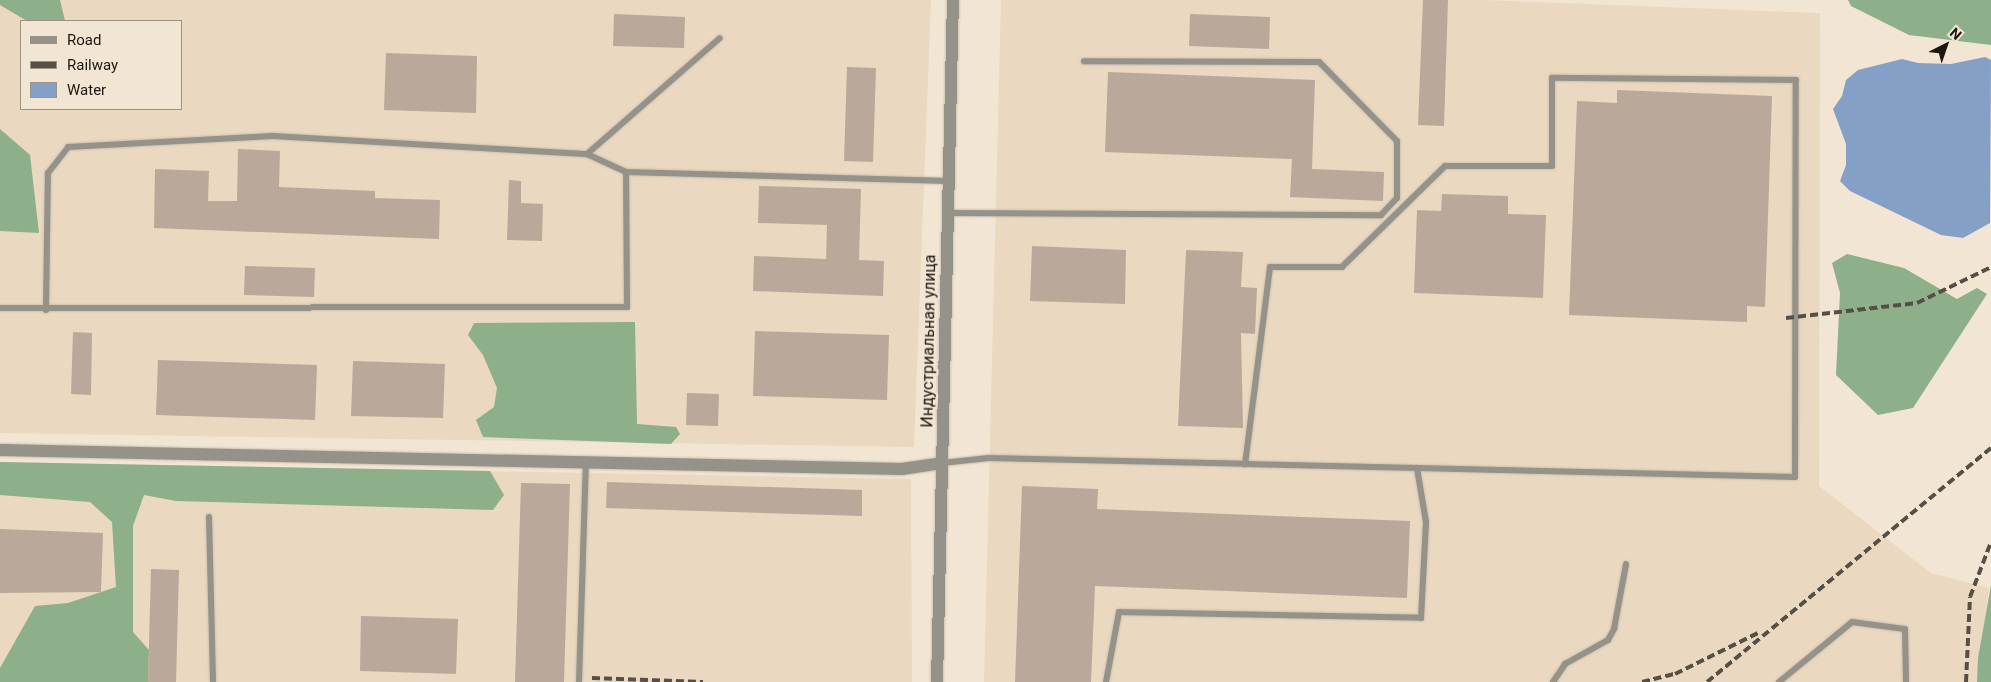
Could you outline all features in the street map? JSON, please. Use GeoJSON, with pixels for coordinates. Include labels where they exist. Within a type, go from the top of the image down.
{"type":"FeatureCollection","features":[{"type":"Feature","properties":{"kind":"street","name":"Индустриальная улица"},"geometry":{"type":"LineString","coordinates":[[937,682],[954,0]]}},
{"type":"Feature","properties":{"kind":"street"},"geometry":{"type":"LineString","coordinates":[[0,450],[902,469],[942,463]]}},
{"type":"Feature","properties":{"kind":"lane"},"geometry":{"type":"LineString","coordinates":[[587,154],[720,38]]}},
{"type":"Feature","properties":{"kind":"lane"},"geometry":{"type":"LineString","coordinates":[[948,213],[1381,215],[1397,198],[1397,140],[1319,62],[1084,61]]}},
{"type":"Feature","properties":{"kind":"lane"},"geometry":{"type":"LineString","coordinates":[[942,463],[989,458],[1795,477],[1796,80],[1552,78],[1552,166],[1444,166],[1342,267],[1270,267],[1245,464]]}},
{"type":"Feature","properties":{"kind":"lane"},"geometry":{"type":"LineString","coordinates":[[46,310],[48,173],[68,147],[272,136],[587,154],[626,172],[949,181]]}},
{"type":"Feature","properties":{"kind":"lane"},"geometry":{"type":"LineString","coordinates":[[0,308],[46,310],[627,307],[626,172]]}},
{"type":"Feature","properties":{"kind":"lane"},"geometry":{"type":"LineString","coordinates":[[579,682],[586,462]]}},
{"type":"Feature","properties":{"kind":"lane"},"geometry":{"type":"LineString","coordinates":[[1106,682],[1119,612],[1421,618],[1426,522],[1417,468]]}},
{"type":"Feature","properties":{"kind":"lane"},"geometry":{"type":"LineString","coordinates":[[209,517],[213,682]]}},
{"type":"Feature","properties":{"kind":"lane"},"geometry":{"type":"LineString","coordinates":[[1553,682],[1565,664],[1608,640],[1614,629],[1626,564]]}},
{"type":"Feature","properties":{"kind":"lane"},"geometry":{"type":"LineString","coordinates":[[1779,682],[1852,622],[1905,629],[1906,682]]}},
{"type":"Feature","properties":{"kind":"shaded area"},"geometry":{"type":"Polygon","coordinates":[[[0,0],[931,0],[914,447],[0,433],[0,0]]]}},
{"type":"Feature","properties":{"kind":"shaded area"},"geometry":{"type":"Polygon","coordinates":[[[1001,0],[1482,0],[1820,13],[1819,486],[1931,573],[1989,588],[1977,682],[984,682],[1001,0]]]}},
{"type":"Feature","properties":{"kind":"shaded area"},"geometry":{"type":"Polygon","coordinates":[[[0,462],[911,479],[912,682],[0,682],[0,462]]]}},
{"type":"Feature","properties":{"kind":"green space"},"geometry":{"type":"Polygon","coordinates":[[[0,0],[60,0],[65,20],[25,20],[0,5],[0,0]]]}},
{"type":"Feature","properties":{"kind":"green space"},"geometry":{"type":"Polygon","coordinates":[[[1848,0],[1991,0],[1991,45],[1909,35],[1851,6],[1848,0]]]}},
{"type":"Feature","properties":{"kind":"green space"},"geometry":{"type":"Polygon","coordinates":[[[0,129],[30,155],[39,233],[0,231],[0,129]]]}},
{"type":"Feature","properties":{"kind":"green space"},"geometry":{"type":"Polygon","coordinates":[[[1847,254],[1904,268],[1957,299],[1977,288],[1987,294],[1913,408],[1878,415],[1836,375],[1840,293],[1832,263],[1847,254]]]}},
{"type":"Feature","properties":{"kind":"green space"},"geometry":{"type":"Polygon","coordinates":[[[635,322],[637,424],[676,427],[680,434],[671,444],[483,437],[476,420],[494,407],[497,388],[483,355],[468,335],[474,323],[635,322]]]}},
{"type":"Feature","properties":{"kind":"green space"},"geometry":{"type":"Polygon","coordinates":[[[0,462],[490,471],[504,495],[493,510],[176,501],[144,495],[133,526],[133,632],[149,650],[148,682],[0,682],[0,668],[35,606],[68,603],[116,587],[112,522],[90,502],[0,495],[0,462]]]}},
{"type":"Feature","properties":{"kind":"green space"},"geometry":{"type":"Polygon","coordinates":[[[1991,585],[1991,682],[1977,682],[1978,658],[1991,585]]]}},
{"type":"Feature","properties":{"kind":"water"},"geometry":{"type":"Polygon","coordinates":[[[1985,57],[1991,60],[1990,223],[1963,238],[1941,235],[1850,191],[1840,181],[1846,165],[1846,144],[1833,109],[1842,96],[1846,80],[1858,70],[1902,59],[1918,63],[1951,64],[1985,57]]]}},
{"type":"Feature","properties":{"kind":"building"},"geometry":{"type":"Polygon","coordinates":[[[1423,0],[1448,0],[1444,126],[1418,125],[1423,0]]]}},
{"type":"Feature","properties":{"kind":"building"},"geometry":{"type":"Polygon","coordinates":[[[614,14],[685,17],[684,48],[613,46],[614,14]]]}},
{"type":"Feature","properties":{"kind":"building"},"geometry":{"type":"Polygon","coordinates":[[[1190,14],[1270,17],[1269,49],[1189,46],[1190,14]]]}},
{"type":"Feature","properties":{"kind":"building"},"geometry":{"type":"Polygon","coordinates":[[[386,53],[477,56],[476,113],[384,110],[386,53]]]}},
{"type":"Feature","properties":{"kind":"building"},"geometry":{"type":"Polygon","coordinates":[[[847,67],[876,68],[873,162],[844,161],[847,67]]]}},
{"type":"Feature","properties":{"kind":"building"},"geometry":{"type":"Polygon","coordinates":[[[1108,72],[1315,80],[1312,169],[1384,172],[1383,201],[1290,197],[1292,159],[1105,152],[1108,72]]]}},
{"type":"Feature","properties":{"kind":"building"},"geometry":{"type":"Polygon","coordinates":[[[1617,90],[1772,96],[1765,307],[1747,306],[1747,322],[1569,315],[1577,101],[1617,103],[1617,90]]]}},
{"type":"Feature","properties":{"kind":"building"},"geometry":{"type":"Polygon","coordinates":[[[238,149],[280,151],[279,187],[375,191],[375,198],[440,200],[439,239],[154,228],[155,169],[209,171],[208,201],[237,201],[238,149]]]}},
{"type":"Feature","properties":{"kind":"building"},"geometry":{"type":"Polygon","coordinates":[[[509,180],[521,181],[521,203],[543,204],[542,241],[507,240],[509,180]]]}},
{"type":"Feature","properties":{"kind":"building"},"geometry":{"type":"Polygon","coordinates":[[[759,186],[861,189],[859,260],[884,261],[883,296],[753,291],[754,256],[826,259],[827,225],[758,223],[759,186]]]}},
{"type":"Feature","properties":{"kind":"building"},"geometry":{"type":"Polygon","coordinates":[[[1442,194],[1508,196],[1508,214],[1546,215],[1543,298],[1414,293],[1417,210],[1441,211],[1442,194]]]}},
{"type":"Feature","properties":{"kind":"building"},"geometry":{"type":"Polygon","coordinates":[[[1032,246],[1126,250],[1125,304],[1030,301],[1032,246]]]}},
{"type":"Feature","properties":{"kind":"building"},"geometry":{"type":"Polygon","coordinates":[[[1186,250],[1243,252],[1241,287],[1257,288],[1255,334],[1241,333],[1243,428],[1178,426],[1186,250]]]}},
{"type":"Feature","properties":{"kind":"building"},"geometry":{"type":"Polygon","coordinates":[[[245,266],[315,268],[314,297],[244,295],[245,266]]]}},
{"type":"Feature","properties":{"kind":"building"},"geometry":{"type":"Polygon","coordinates":[[[755,331],[889,335],[887,400],[753,396],[755,331]]]}},
{"type":"Feature","properties":{"kind":"building"},"geometry":{"type":"Polygon","coordinates":[[[73,332],[92,333],[91,395],[71,394],[73,332]]]}},
{"type":"Feature","properties":{"kind":"building"},"geometry":{"type":"Polygon","coordinates":[[[158,360],[317,365],[315,420],[156,415],[158,360]]]}},
{"type":"Feature","properties":{"kind":"building"},"geometry":{"type":"Polygon","coordinates":[[[353,361],[445,364],[443,418],[351,416],[353,361]]]}},
{"type":"Feature","properties":{"kind":"building"},"geometry":{"type":"Polygon","coordinates":[[[687,393],[719,394],[718,426],[686,425],[687,393]]]}},
{"type":"Feature","properties":{"kind":"building"},"geometry":{"type":"Polygon","coordinates":[[[607,482],[862,490],[862,516],[606,508],[607,482]]]}},
{"type":"Feature","properties":{"kind":"building"},"geometry":{"type":"Polygon","coordinates":[[[521,483],[570,484],[564,682],[515,682],[521,483]]]}},
{"type":"Feature","properties":{"kind":"building"},"geometry":{"type":"Polygon","coordinates":[[[1022,486],[1098,489],[1097,509],[1410,521],[1407,598],[1095,586],[1091,682],[1015,682],[1022,486]]]}},
{"type":"Feature","properties":{"kind":"building"},"geometry":{"type":"Polygon","coordinates":[[[0,529],[103,533],[101,592],[0,593],[0,529]]]}},
{"type":"Feature","properties":{"kind":"building"},"geometry":{"type":"Polygon","coordinates":[[[151,569],[179,570],[176,682],[148,682],[151,569]]]}},
{"type":"Feature","properties":{"kind":"building"},"geometry":{"type":"Polygon","coordinates":[[[361,616],[458,619],[456,674],[360,671],[361,616]]]}},
{"type":"Feature","properties":{"kind":"railway"},"geometry":{"type":"LineString","coordinates":[[1786,318],[1917,303],[1991,267]]}},
{"type":"Feature","properties":{"kind":"railway"},"geometry":{"type":"LineString","coordinates":[[1707,682],[1991,448]]}},
{"type":"Feature","properties":{"kind":"railway"},"geometry":{"type":"LineString","coordinates":[[1966,682],[1970,597],[1991,542]]}},
{"type":"Feature","properties":{"kind":"railway"},"geometry":{"type":"LineString","coordinates":[[1642,682],[1675,674],[1760,632]]}},
{"type":"Feature","properties":{"kind":"railway"},"geometry":{"type":"LineString","coordinates":[[592,678],[703,682]]}}]}
